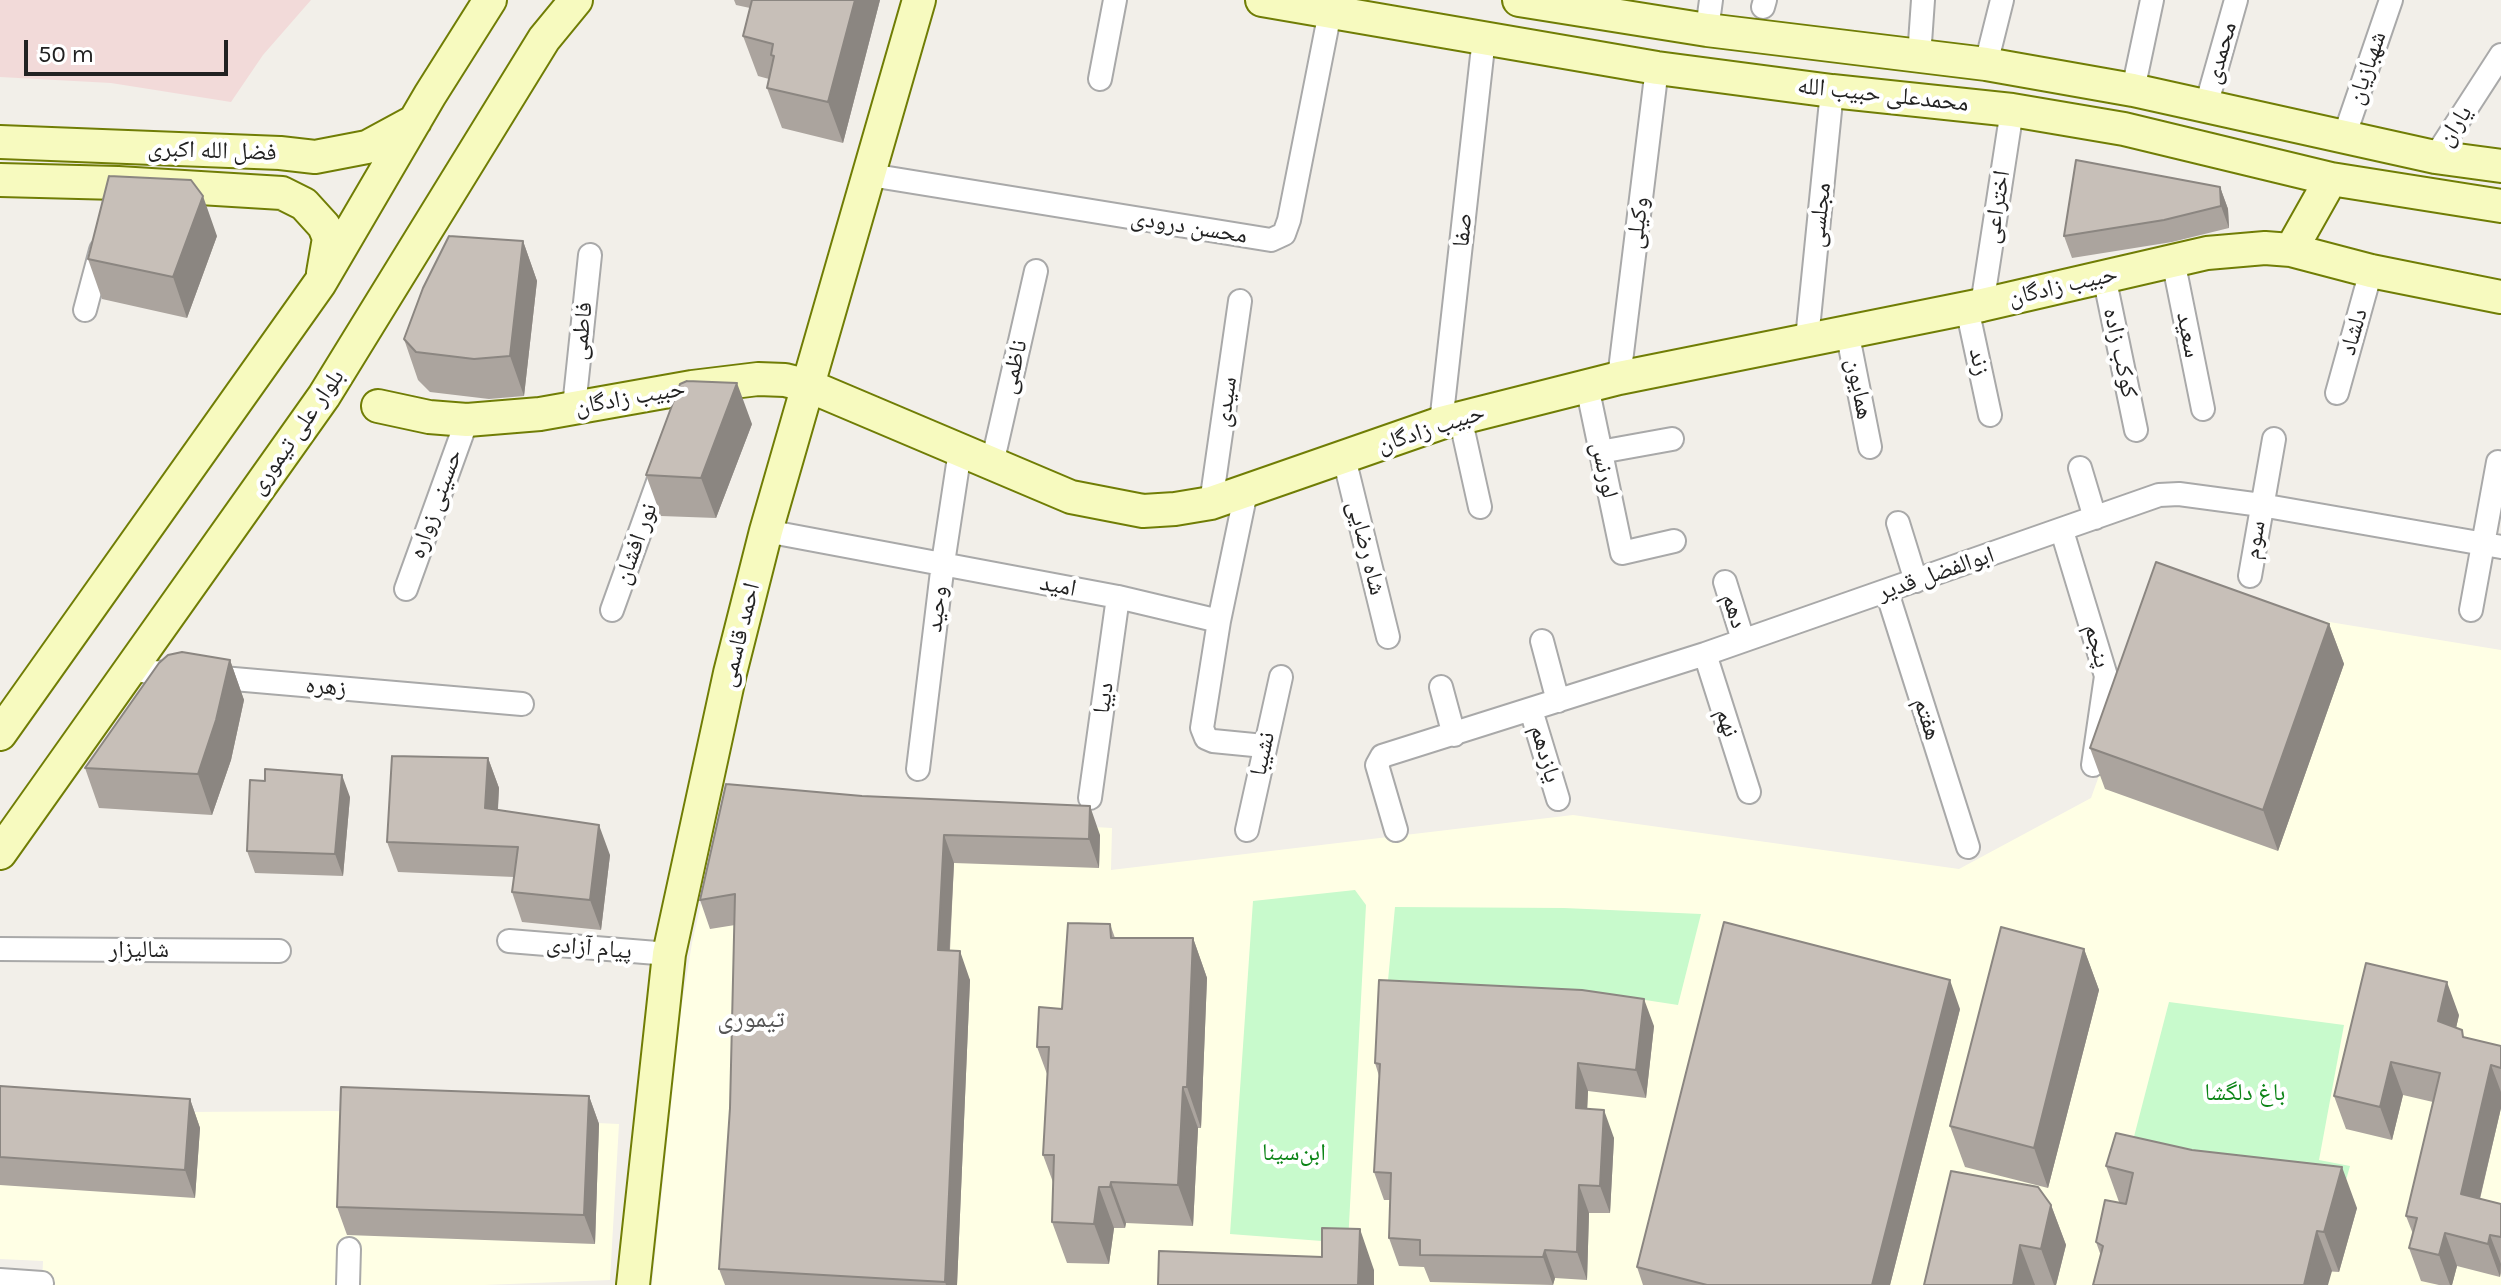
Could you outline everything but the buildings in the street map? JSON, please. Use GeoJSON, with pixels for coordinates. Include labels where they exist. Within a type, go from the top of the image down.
{"type":"FeatureCollection","features":[{"type":"Feature","properties":{"kind":"street","name":"بلوار علی تیموری"},"geometry":{"type":"LineString","coordinates":[[0,853],[324,396],[544,39],[576,0]]}},
{"type":"Feature","properties":{"kind":"street","name":"احمد قاسمی"},"geometry":{"type":"LineString","coordinates":[[633,1285],[669,954],[730,673],[766,531],[919,0]]}},
{"type":"Feature","properties":{"kind":"street"},"geometry":{"type":"LineString","coordinates":[[1100,79],[1115,0]]}},
{"type":"Feature","properties":{"kind":"street","name":"محمدعلی حبیب الله"},"geometry":{"type":"LineString","coordinates":[[1262,0],[1657,68],[2012,110],[2124,129],[2331,179],[2501,206]]}},
{"type":"Feature","properties":{"kind":"street"},"geometry":{"type":"LineString","coordinates":[[1919,57],[1923,0]]}},
{"type":"Feature","properties":{"kind":"street"},"geometry":{"type":"LineString","coordinates":[[1986,64],[2002,0]]}},
{"type":"Feature","properties":{"kind":"street"},"geometry":{"type":"LineString","coordinates":[[2133,90],[2152,0]]}},
{"type":"Feature","properties":{"kind":"street","name":"محمدی"},"geometry":{"type":"LineString","coordinates":[[2206,106],[2236,0]]}},
{"type":"Feature","properties":{"kind":"street","name":"شهبازیان"},"geometry":{"type":"LineString","coordinates":[[2344,137],[2391,0]]}},
{"type":"Feature","properties":{"kind":"street","name":"محمدعلی حبیب الله"},"geometry":{"type":"LineString","coordinates":[[1528,1],[1709,15],[1919,57],[1986,64],[2133,90],[2435,157],[2501,166]]}},
{"type":"Feature","properties":{"kind":"street"},"geometry":{"type":"LineString","coordinates":[[0,734],[320,283],[486,4]]}},
{"type":"Feature","properties":{"kind":"street","name":"محسن درودی"},"geometry":{"type":"LineString","coordinates":[[870,175],[1271,240],[1284,234],[1289,220],[1330,12]]}},
{"type":"Feature","properties":{"kind":"street","name":"صفا"},"geometry":{"type":"LineString","coordinates":[[1480,507],[1450,420],[1484,38]]}},
{"type":"Feature","properties":{"kind":"street","name":"یاران"},"geometry":{"type":"LineString","coordinates":[[2435,157],[2501,55]]}},
{"type":"Feature","properties":{"kind":"street","name":"وکیلی"},"geometry":{"type":"LineString","coordinates":[[1619,378],[1657,68]]}},
{"type":"Feature","properties":{"kind":"street","name":"مجلسی"},"geometry":{"type":"LineString","coordinates":[[1807,339],[1832,91]]}},
{"type":"Feature","properties":{"kind":"street","name":"اختراعی"},"geometry":{"type":"LineString","coordinates":[[1975,306],[2012,110]]}},
{"type":"Feature","properties":{"kind":"street","name":"فضل الله اکبری"},"geometry":{"type":"LineString","coordinates":[[0,142],[315,157],[367,147],[415,121]]}},
{"type":"Feature","properties":{"kind":"street"},"geometry":{"type":"LineString","coordinates":[[280,153],[293,168],[293,178],[282,193]]}},
{"type":"Feature","properties":{"kind":"street"},"geometry":{"type":"LineString","coordinates":[[2424,195],[2435,157]]}},
{"type":"Feature","properties":{"kind":"street"},"geometry":{"type":"LineString","coordinates":[[2291,250],[2331,179]]}},
{"type":"Feature","properties":{"kind":"street","name":"فضل الله اکبری"},"geometry":{"type":"LineString","coordinates":[[0,180],[112,207],[282,193],[304,204],[324,226],[329,238],[320,283]]}},
{"type":"Feature","properties":{"kind":"street"},"geometry":{"type":"LineString","coordinates":[[85,310],[112,207]]}},
{"type":"Feature","properties":{"kind":"street","name":"حبیب زادگان"},"geometry":{"type":"LineString","coordinates":[[378,406],[429,417],[467,420],[540,414],[574,407],[686,402],[770,378],[809,386],[1071,497],[1143,511],[1211,503],[1450,420],[1619,378],[1975,306],[2173,260],[2241,249],[2291,250],[2371,271],[2501,297]]}},
{"type":"Feature","properties":{"kind":"street","name":"فاطمی"},"geometry":{"type":"LineString","coordinates":[[574,407],[590,255]]}},
{"type":"Feature","properties":{"kind":"street","name":"سعید"},"geometry":{"type":"LineString","coordinates":[[2173,260],[2203,409]]}},
{"type":"Feature","properties":{"kind":"street","name":"ناظمی"},"geometry":{"type":"LineString","coordinates":[[992,464],[1036,271]]}},
{"type":"Feature","properties":{"kind":"street","name":"دلشاد"},"geometry":{"type":"LineString","coordinates":[[2337,393],[2371,271]]}},
{"type":"Feature","properties":{"kind":"street","name":"کوکب زاده"},"geometry":{"type":"LineString","coordinates":[[2104,276],[2136,430]]}},
{"type":"Feature","properties":{"kind":"street","name":"سیدی"},"geometry":{"type":"LineString","coordinates":[[1211,503],[1240,301]]}},
{"type":"Feature","properties":{"kind":"street","name":"زند"},"geometry":{"type":"LineString","coordinates":[[1975,306],[1990,415]]}},
{"type":"Feature","properties":{"kind":"street","name":"همایون"},"geometry":{"type":"LineString","coordinates":[[1847,331],[1870,447]]}},
{"type":"Feature","properties":{"kind":"street","name":"لورنس"},"geometry":{"type":"LineString","coordinates":[[1587,386],[1622,553],[1674,541]]}},
{"type":"Feature","properties":{"kind":"street","name":"حسینی زواره"},"geometry":{"type":"LineString","coordinates":[[406,589],[467,420]]}},
{"type":"Feature","properties":{"kind":"street"},"geometry":{"type":"LineString","coordinates":[[1600,452],[1672,439]]}},
{"type":"Feature","properties":{"kind":"street","name":"سوم"},"geometry":{"type":"LineString","coordinates":[[2250,576],[2274,439]]}},
{"type":"Feature","properties":{"kind":"street","name":"نور افشان"},"geometry":{"type":"LineString","coordinates":[[612,610],[670,446]]}},
{"type":"Feature","properties":{"kind":"street","name":"وحید"},"geometry":{"type":"LineString","coordinates":[[918,769],[960,451]]}},
{"type":"Feature","properties":{"kind":"street","name":"شاه رضایی"},"geometry":{"type":"LineString","coordinates":[[1344,458],[1388,637]]}},
{"type":"Feature","properties":{"kind":"street"},"geometry":{"type":"LineString","coordinates":[[2471,610],[2491,545],[2498,462]]}},
{"type":"Feature","properties":{"kind":"street"},"geometry":{"type":"LineString","coordinates":[[2080,468],[2095,518]]}},
{"type":"Feature","properties":{"kind":"street"},"geometry":{"type":"LineString","coordinates":[[1246,492],[1219,621],[1202,728],[1206,738],[1213,741],[1264,746]]}},
{"type":"Feature","properties":{"kind":"street","name":"ابوالفضل قدیر"},"geometry":{"type":"LineString","coordinates":[[1396,830],[1377,765],[1382,756],[1705,654],[2159,495],[2261,505],[2491,545]]}},
{"type":"Feature","properties":{"kind":"street"},"geometry":{"type":"LineString","coordinates":[[1898,523],[1916,581]]}},
{"type":"Feature","properties":{"kind":"street","name":"امید"},"geometry":{"type":"LineString","coordinates":[[766,531],[1118,597],[1219,621]]}},
{"type":"Feature","properties":{"kind":"street","name":"پنجم"},"geometry":{"type":"LineString","coordinates":[[2062,531],[2105,663],[2106,676],[2093,765]]}},
{"type":"Feature","properties":{"kind":"street","name":"دهم"},"geometry":{"type":"LineString","coordinates":[[1725,582],[1743,640]]}},
{"type":"Feature","properties":{"kind":"street","name":"هفتم"},"geometry":{"type":"LineString","coordinates":[[1887,592],[1968,847]]}},
{"type":"Feature","properties":{"kind":"street","name":"دیبا"},"geometry":{"type":"LineString","coordinates":[[1090,798],[1118,597]]}},
{"type":"Feature","properties":{"kind":"street"},"geometry":{"type":"LineString","coordinates":[[1542,641],[1558,701]]}},
{"type":"Feature","properties":{"kind":"street","name":"نهم"},"geometry":{"type":"LineString","coordinates":[[1705,654],[1749,792]]}},
{"type":"Feature","properties":{"kind":"street","name":"زهره"},"geometry":{"type":"LineString","coordinates":[[130,670],[522,704]]}},
{"type":"Feature","properties":{"kind":"street","name":"نشیبا"},"geometry":{"type":"LineString","coordinates":[[1247,830],[1281,677]]}},
{"type":"Feature","properties":{"kind":"street"},"geometry":{"type":"LineString","coordinates":[[1441,687],[1454,735]]}},
{"type":"Feature","properties":{"kind":"street","name":"یازدهم"},"geometry":{"type":"LineString","coordinates":[[1531,710],[1558,799]]}},
{"type":"Feature","properties":{"kind":"street","name":"پیام آزادی"},"geometry":{"type":"LineString","coordinates":[[509,941],[669,954]]}},
{"type":"Feature","properties":{"kind":"street","name":"شالیزار"},"geometry":{"type":"LineString","coordinates":[[0,949],[279,951]]}},
{"type":"Feature","properties":{"kind":"street"},"geometry":{"type":"LineString","coordinates":[[348,1285],[349,1249]]}},
{"type":"Feature","properties":{"kind":"street"},"geometry":{"type":"LineString","coordinates":[[0,1280],[42,1283]]}},
{"type":"Feature","properties":{"kind":"shaded area"},"geometry":{"type":"Polygon","coordinates":[[[0,0],[311,0],[263,55],[231,102],[111,83],[0,77],[0,0]]]}},
{"type":"Feature","properties":{"kind":"shaded area"},"geometry":{"type":"Polygon","coordinates":[[[2164,595],[2501,650],[2501,1285],[652,1285],[681,1010],[692,943],[728,786],[792,810],[1112,828],[1111,870],[1573,815],[1959,869],[2091,798],[2164,595]]]}},
{"type":"Feature","properties":{"kind":"shaded area"},"geometry":{"type":"Polygon","coordinates":[[[0,1103],[186,1112],[334,1111],[619,1124],[610,1280],[484,1285],[42,1285],[43,1261],[0,1259],[0,1103]]]}},
{"type":"Feature","properties":{"kind":"green space","name":"ابن‌سینا"},"geometry":{"type":"Polygon","coordinates":[[[1355,890],[1366,905],[1348,1243],[1230,1234],[1253,901],[1355,890]]]}},
{"type":"Feature","properties":{"kind":"green space"},"geometry":{"type":"Polygon","coordinates":[[[1395,907],[1564,908],[1701,914],[1678,1005],[1606,994],[1387,991],[1395,907]]]}},
{"type":"Feature","properties":{"kind":"green space","name":"باغ دلگشا"},"geometry":{"type":"Polygon","coordinates":[[[2169,1002],[2344,1025],[2319,1160],[2350,1166],[2344,1187],[2130,1152],[2169,1002]]]}},
{"type":"Feature","properties":{"kind":"district","name":"تیموری"},"geometry":{"type":"Point","coordinates":[751,1020]}}]}
